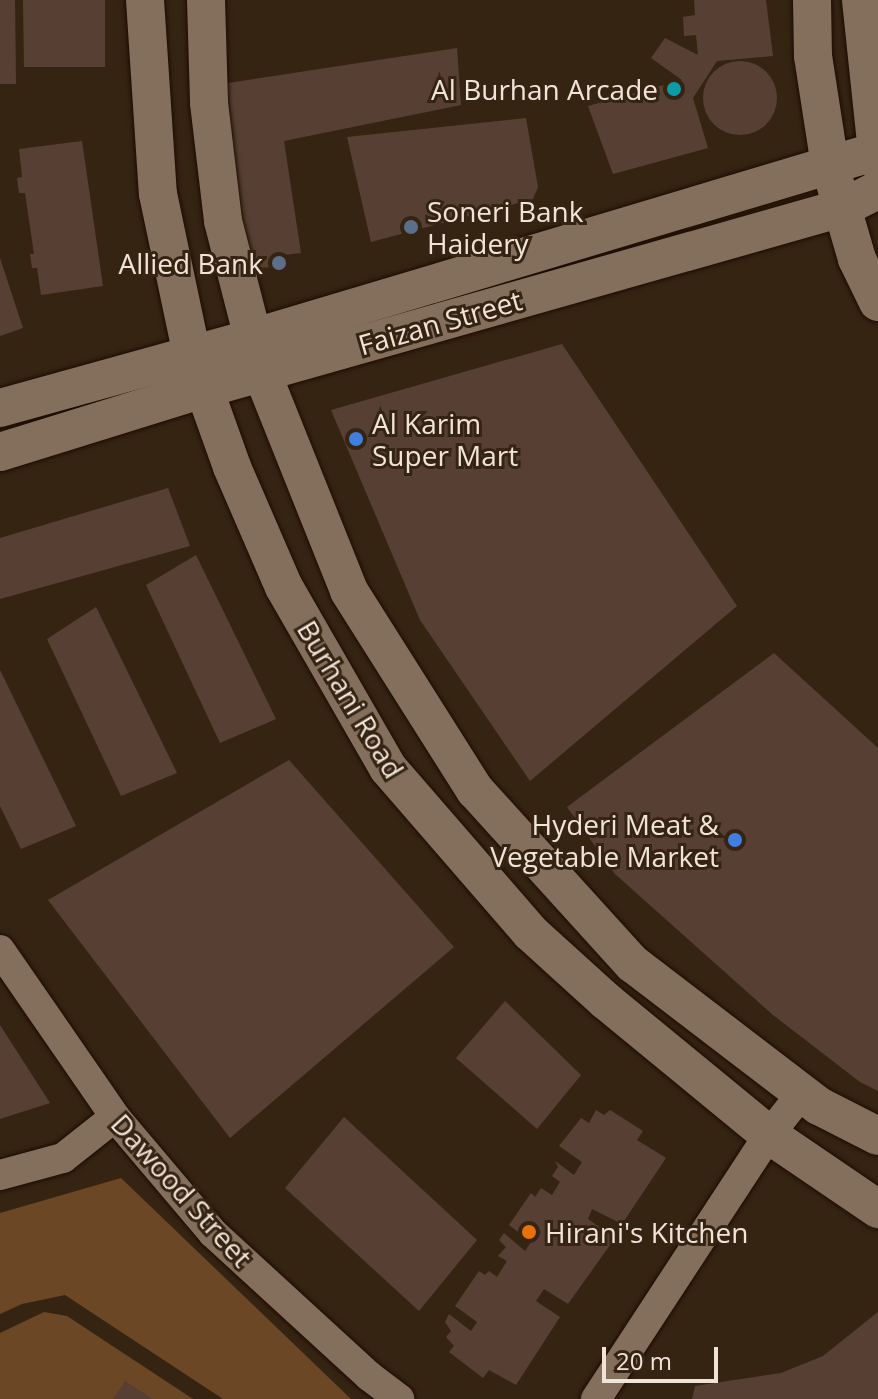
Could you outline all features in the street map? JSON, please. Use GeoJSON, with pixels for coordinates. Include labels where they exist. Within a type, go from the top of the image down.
{"type":"FeatureCollection","features":[{"type":"Feature","properties":{"kind":"street","name":"Burhani Road"},"geometry":{"type":"LineString","coordinates":[[145,0],[158,194],[198,372],[232,467],[284,587],[388,768],[531,933],[606,1001],[769,1135],[878,1209]]}},
{"type":"Feature","properties":{"kind":"street","name":"Burhani Road"},"geometry":{"type":"LineString","coordinates":[[206,0],[209,103],[223,221],[257,355],[349,591],[475,790],[633,964],[819,1106],[878,1136]]}},
{"type":"Feature","properties":{"kind":"street"},"geometry":{"type":"LineString","coordinates":[[812,0],[813,56],[830,166],[857,259],[878,302]]}},
{"type":"Feature","properties":{"kind":"street"},"geometry":{"type":"LineString","coordinates":[[861,0],[877,155]]}},
{"type":"Feature","properties":{"kind":"street","name":"Faizan Street"},"geometry":{"type":"LineString","coordinates":[[257,355],[830,166],[877,155]]}},
{"type":"Feature","properties":{"kind":"street","name":"Faizan Street"},"geometry":{"type":"LineString","coordinates":[[0,408],[198,372],[842,208],[878,190]]}},
{"type":"Feature","properties":{"kind":"street","name":"Faizan Street"},"geometry":{"type":"LineString","coordinates":[[0,452],[198,372]]}},
{"type":"Feature","properties":{"kind":"street","name":"Dawood Street"},"geometry":{"type":"LineString","coordinates":[[0,950],[115,1117],[213,1233],[369,1376],[399,1399]]}},
{"type":"Feature","properties":{"kind":"street"},"geometry":{"type":"LineString","coordinates":[[596,1399],[769,1135],[802,1093]]}},
{"type":"Feature","properties":{"kind":"street"},"geometry":{"type":"LineString","coordinates":[[0,1175],[63,1158],[115,1117]]}},
{"type":"Feature","properties":{"kind":"shaded area"},"geometry":{"type":"Polygon","coordinates":[[[121,1178],[351,1399],[223,1399],[65,1295],[22,1304],[0,1314],[0,1213],[121,1178]]]}},
{"type":"Feature","properties":{"kind":"shaded area"},"geometry":{"type":"Polygon","coordinates":[[[44,1312],[67,1316],[193,1399],[0,1399],[0,1333],[44,1312]]]}},
{"type":"Feature","properties":{"kind":"building"},"geometry":{"type":"Polygon","coordinates":[[[0,0],[15,0],[16,84],[0,84],[0,0]]]}},
{"type":"Feature","properties":{"kind":"building"},"geometry":{"type":"Polygon","coordinates":[[[23,0],[105,0],[105,67],[24,67],[23,0]]]}},
{"type":"Feature","properties":{"kind":"building","name":"Al Burhan Arcade"},"geometry":{"type":"Polygon","coordinates":[[[694,0],[766,0],[773,56],[717,61],[693,98],[708,148],[613,174],[588,106],[682,80],[651,58],[665,38],[698,55],[696,35],[684,36],[683,17],[695,15],[694,0]]]}},
{"type":"Feature","properties":{"kind":"building"},"geometry":{"type":"Polygon","coordinates":[[[457,48],[461,105],[284,141],[301,253],[283,255],[285,267],[242,268],[215,85],[457,48]]]}},
{"type":"Feature","properties":{"kind":"building"},"geometry":{"type":"Polygon","coordinates":[[[740,61],[761,67],[771,77],[777,98],[771,119],[761,129],[740,135],[719,129],[709,119],[703,98],[709,77],[719,67],[740,61]]]}},
{"type":"Feature","properties":{"kind":"building"},"geometry":{"type":"Polygon","coordinates":[[[526,118],[538,187],[533,199],[371,242],[347,137],[526,118]]]}},
{"type":"Feature","properties":{"kind":"building"},"geometry":{"type":"Polygon","coordinates":[[[82,141],[103,286],[41,295],[37,268],[32,268],[30,254],[34,254],[25,193],[19,193],[17,178],[22,177],[19,149],[82,141]]]}},
{"type":"Feature","properties":{"kind":"building"},"geometry":{"type":"Polygon","coordinates":[[[0,258],[23,328],[0,336],[0,258]]]}},
{"type":"Feature","properties":{"kind":"building"},"geometry":{"type":"Polygon","coordinates":[[[562,344],[737,606],[530,781],[420,620],[331,410],[562,344]]]}},
{"type":"Feature","properties":{"kind":"building"},"geometry":{"type":"Polygon","coordinates":[[[168,488],[190,546],[0,599],[0,538],[168,488]]]}},
{"type":"Feature","properties":{"kind":"building"},"geometry":{"type":"Polygon","coordinates":[[[196,555],[276,719],[220,743],[146,585],[196,555]]]}},
{"type":"Feature","properties":{"kind":"building"},"geometry":{"type":"Polygon","coordinates":[[[96,607],[177,773],[121,796],[47,639],[96,607]]]}},
{"type":"Feature","properties":{"kind":"building","name":"Hyderi Meat & Vegetable Market"},"geometry":{"type":"Polygon","coordinates":[[[774,653],[878,748],[878,1091],[860,1082],[773,1015],[615,874],[567,807],[774,653]]]}},
{"type":"Feature","properties":{"kind":"building"},"geometry":{"type":"Polygon","coordinates":[[[0,670],[76,826],[21,849],[0,806],[0,670]]]}},
{"type":"Feature","properties":{"kind":"building"},"geometry":{"type":"Polygon","coordinates":[[[289,760],[454,947],[230,1138],[48,900],[289,760]]]}},
{"type":"Feature","properties":{"kind":"building"},"geometry":{"type":"Polygon","coordinates":[[[505,1001],[581,1075],[537,1129],[456,1058],[505,1001]]]}},
{"type":"Feature","properties":{"kind":"building"},"geometry":{"type":"Polygon","coordinates":[[[0,1025],[50,1103],[0,1119],[0,1025]]]}},
{"type":"Feature","properties":{"kind":"building"},"geometry":{"type":"Polygon","coordinates":[[[596,1110],[604,1115],[610,1110],[643,1131],[637,1140],[666,1158],[622,1224],[592,1209],[588,1219],[615,1238],[568,1304],[544,1289],[536,1301],[560,1317],[516,1385],[489,1370],[483,1378],[449,1352],[454,1346],[446,1337],[451,1331],[445,1322],[449,1314],[471,1331],[477,1322],[455,1306],[479,1271],[485,1275],[489,1271],[497,1277],[507,1261],[498,1256],[506,1247],[499,1240],[504,1233],[525,1251],[531,1242],[509,1225],[531,1193],[535,1197],[541,1188],[552,1195],[560,1182],[552,1176],[558,1167],[555,1161],[574,1175],[582,1162],[559,1146],[581,1118],[589,1123],[596,1110]]]}},
{"type":"Feature","properties":{"kind":"building"},"geometry":{"type":"Polygon","coordinates":[[[344,1117],[477,1240],[419,1311],[285,1188],[344,1117]]]}},
{"type":"Feature","properties":{"kind":"building"},"geometry":{"type":"Polygon","coordinates":[[[878,1312],[878,1399],[692,1399],[695,1386],[781,1373],[823,1356],[878,1312]]]}},
{"type":"Feature","properties":{"kind":"building"},"geometry":{"type":"Polygon","coordinates":[[[125,1381],[153,1399],[113,1399],[125,1381]]]}},
{"type":"Feature","properties":{"kind":"place","name":"Al Burhan Arcade"},"geometry":{"type":"Point","coordinates":[674,89]}},
{"type":"Feature","properties":{"kind":"place","name":"Soneri Bank Haidery"},"geometry":{"type":"Point","coordinates":[411,227]}},
{"type":"Feature","properties":{"kind":"place","name":"Allied Bank"},"geometry":{"type":"Point","coordinates":[279,263]}},
{"type":"Feature","properties":{"kind":"place","name":"Al Karim Super Mart"},"geometry":{"type":"Point","coordinates":[356,439]}},
{"type":"Feature","properties":{"kind":"place","name":"Hyderi Meat & Vegetable Market"},"geometry":{"type":"Point","coordinates":[735,840]}},
{"type":"Feature","properties":{"kind":"place","name":"Hirani's Kitchen"},"geometry":{"type":"Point","coordinates":[529,1232]}}]}
